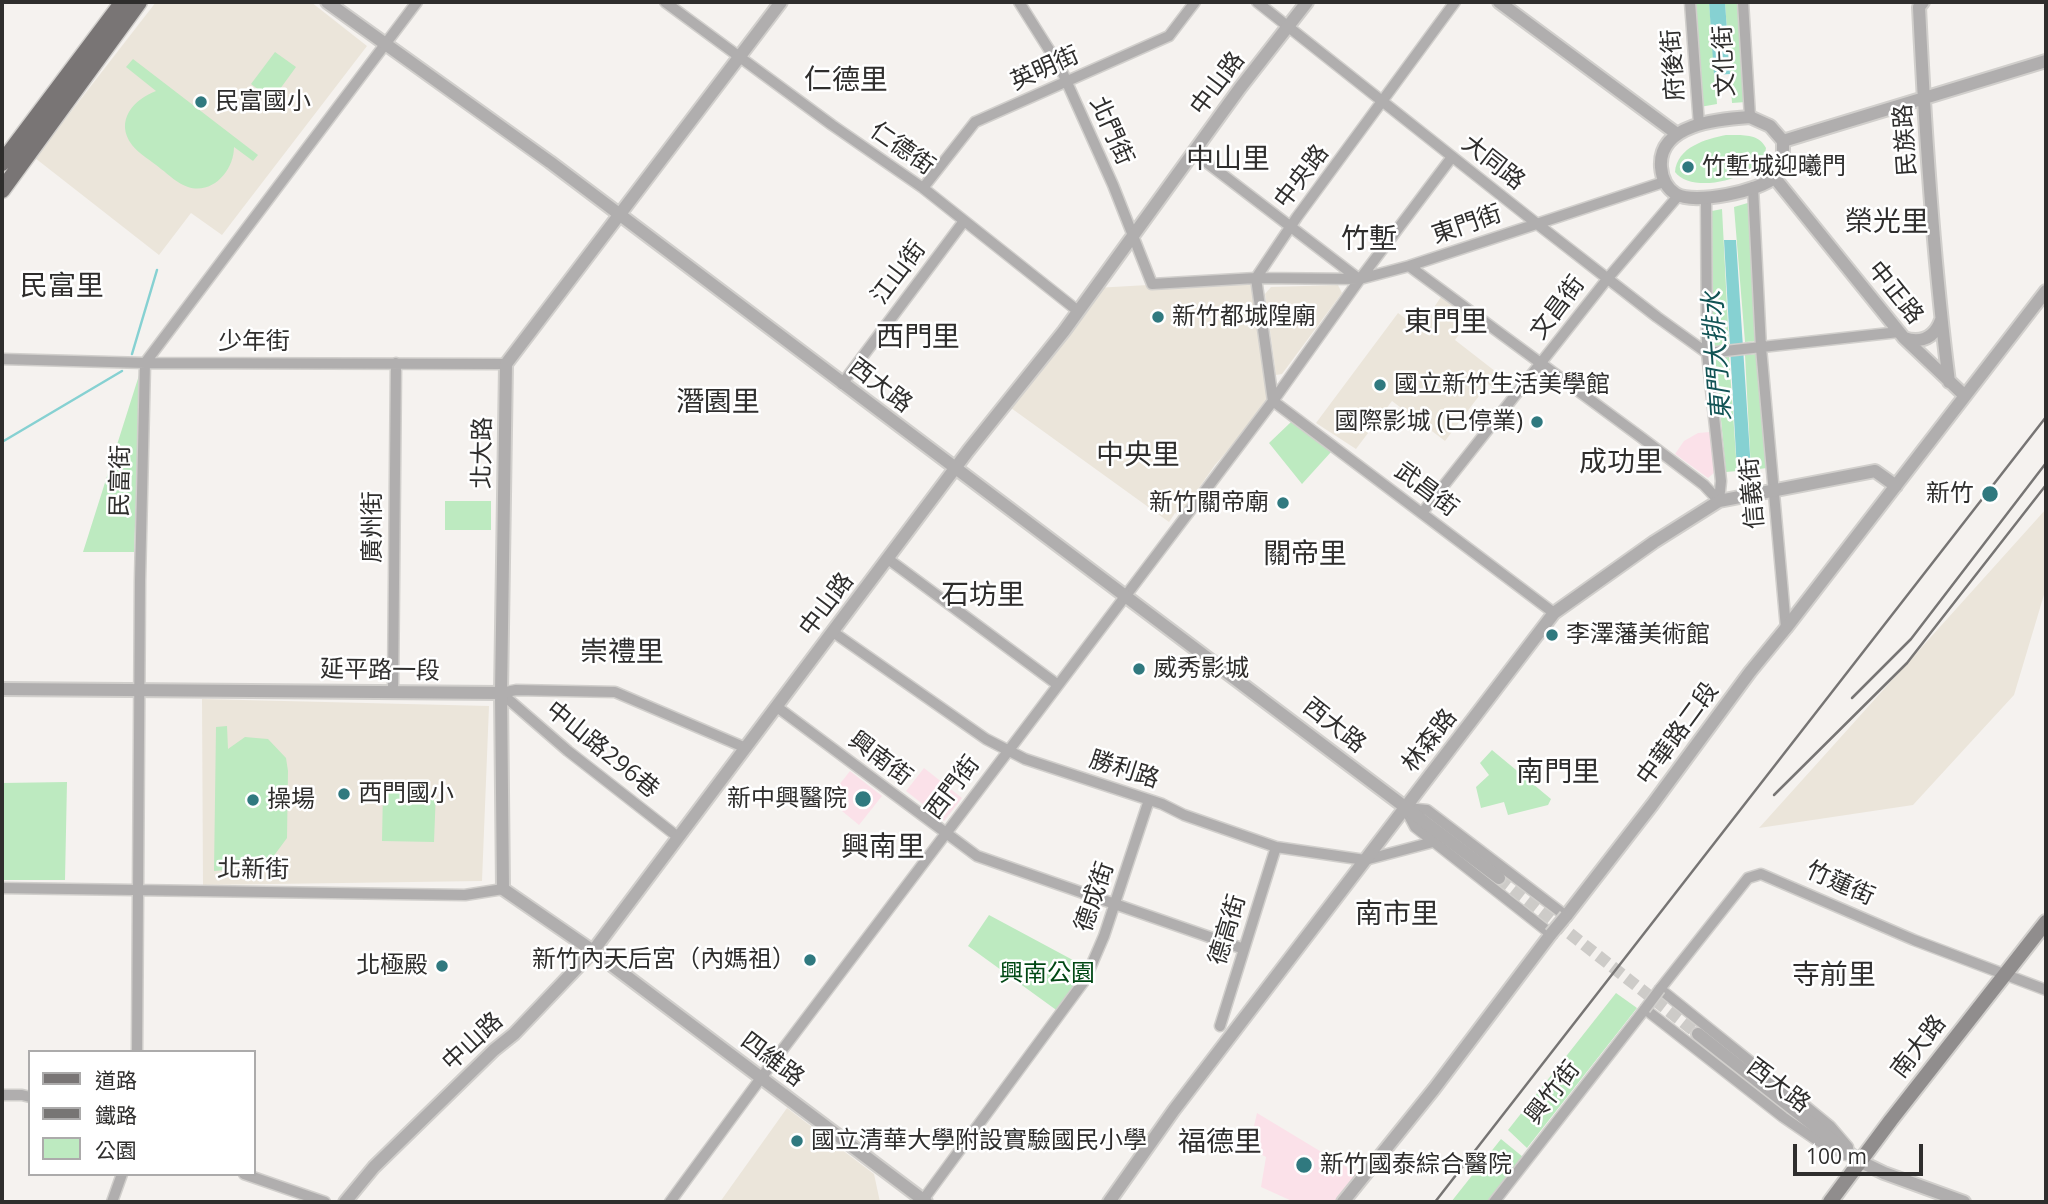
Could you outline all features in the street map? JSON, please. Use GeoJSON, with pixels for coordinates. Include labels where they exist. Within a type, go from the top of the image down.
{"type":"FeatureCollection","features":[{"type":"Feature","properties":{"kind":"main road"},"geometry":{"type":"LineString","coordinates":[[2,190],[8,160],[123,2]]}},
{"type":"Feature","properties":{"kind":"main road"},"geometry":{"type":"LineString","coordinates":[[8,160],[139,2]]}},
{"type":"Feature","properties":{"kind":"main road","name":"南大路"},"geometry":{"type":"LineString","coordinates":[[1830,1202],[2046,922]]}},
{"type":"Feature","properties":{"kind":"street","name":"西大路"},"geometry":{"type":"LineString","coordinates":[[327,2],[550,162],[1499,878]]}},
{"type":"Feature","properties":{"kind":"street"},"geometry":{"type":"LineString","coordinates":[[145,363],[417,2]]}},
{"type":"Feature","properties":{"kind":"street","name":"仁德街"},"geometry":{"type":"LineString","coordinates":[[665,2],[923,188],[1077,311]]}},
{"type":"Feature","properties":{"kind":"street"},"geometry":{"type":"LineString","coordinates":[[506,364],[781,2]]}},
{"type":"Feature","properties":{"kind":"street","name":"北門街"},"geometry":{"type":"LineString","coordinates":[[1019,2],[1067,82],[1152,284]]}},
{"type":"Feature","properties":{"kind":"street","name":"英明街"},"geometry":{"type":"LineString","coordinates":[[923,188],[975,122],[1168,36],[1195,2]]}},
{"type":"Feature","properties":{"kind":"street","name":"大同路"},"geometry":{"type":"LineString","coordinates":[[1257,2],[1451,157],[1707,353]]}},
{"type":"Feature","properties":{"kind":"street","name":"中山路"},"geometry":{"type":"LineString","coordinates":[[345,1202],[374,1167],[494,1050],[514,1034],[593,951],[1307,2]]}},
{"type":"Feature","properties":{"kind":"street","name":"中央路"},"geometry":{"type":"LineString","coordinates":[[1256,278],[1290,227],[1455,2]]}},
{"type":"Feature","properties":{"kind":"street"},"geometry":{"type":"LineString","coordinates":[[1499,2],[1677,134]]}},
{"type":"Feature","properties":{"kind":"street","name":"府後街"},"geometry":{"type":"LineString","coordinates":[[1690,2],[1699,125]]}},
{"type":"Feature","properties":{"kind":"street","name":"文化街"},"geometry":{"type":"LineString","coordinates":[[1743,2],[1750,117]]}},
{"type":"Feature","properties":{"kind":"street","name":"民族路"},"geometry":{"type":"LineString","coordinates":[[1923,2],[1919,7],[1924,98],[1941,318],[1950,382]]}},
{"type":"Feature","properties":{"kind":"street"},"geometry":{"type":"LineString","coordinates":[[1783,141],[2046,61]]}},
{"type":"Feature","properties":{"kind":"street"},"geometry":{"type":"LineString","coordinates":[[1750,117],[1770,126],[1783,141],[1782,162],[1774,177],[1753,187],[1706,198],[1678,196],[1664,182],[1661,162],[1663,152],[1677,134],[1699,125],[1729,118],[1750,117]]}},
{"type":"Feature","properties":{"kind":"street"},"geometry":{"type":"LineString","coordinates":[[1193,152],[1360,279]]}},
{"type":"Feature","properties":{"kind":"street","name":"西門街"},"geometry":{"type":"LineString","coordinates":[[670,1202],[1273,401],[1451,157]]}},
{"type":"Feature","properties":{"kind":"street","name":"中正路"},"geometry":{"type":"LineString","coordinates":[[1774,177],[1901,335],[1965,396]]}},
{"type":"Feature","properties":{"kind":"street","name":"東門街"},"geometry":{"type":"LineString","coordinates":[[1152,284],[1256,278],[1360,279],[1409,266],[1664,182]]}},
{"type":"Feature","properties":{"kind":"street","name":"信義街"},"geometry":{"type":"LineString","coordinates":[[1753,187],[1761,348],[1786,628]]}},
{"type":"Feature","properties":{"kind":"street","name":"文昌街"},"geometry":{"type":"LineString","coordinates":[[1422,513],[1608,278],[1678,196]]}},
{"type":"Feature","properties":{"kind":"street"},"geometry":{"type":"LineString","coordinates":[[1706,198],[1707,353],[1721,481],[1718,501]]}},
{"type":"Feature","properties":{"kind":"street","name":"江山街"},"geometry":{"type":"LineString","coordinates":[[842,384],[964,221]]}},
{"type":"Feature","properties":{"kind":"street"},"geometry":{"type":"LineString","coordinates":[[1409,266],[1704,485],[1718,501]]}},
{"type":"Feature","properties":{"kind":"street"},"geometry":{"type":"LineString","coordinates":[[1256,278],[1273,401]]}},
{"type":"Feature","properties":{"kind":"street","name":"中華路二段"},"geometry":{"type":"LineString","coordinates":[[1343,1202],[1434,1089],[1750,672],[2046,291]]}},
{"type":"Feature","properties":{"kind":"street"},"geometry":{"type":"LineString","coordinates":[[1707,353],[1901,335],[1914,342],[1937,330],[1941,318]]}},
{"type":"Feature","properties":{"kind":"street","name":"少年街"},"geometry":{"type":"LineString","coordinates":[[2,359],[145,363],[506,364]]}},
{"type":"Feature","properties":{"kind":"street","name":"民富街"},"geometry":{"type":"LineString","coordinates":[[137,1050],[138,690],[145,363]]}},
{"type":"Feature","properties":{"kind":"street","name":"廣州街"},"geometry":{"type":"LineString","coordinates":[[393,692],[396,363]]}},
{"type":"Feature","properties":{"kind":"street","name":"北大路"},"geometry":{"type":"LineString","coordinates":[[503,889],[501,693],[506,364]]}},
{"type":"Feature","properties":{"kind":"street","name":"武昌街"},"geometry":{"type":"LineString","coordinates":[[1273,401],[1554,613]]}},
{"type":"Feature","properties":{"kind":"street","name":"林森路"},"geometry":{"type":"LineString","coordinates":[[1109,1202],[1174,1110],[1554,613],[1654,542],[1718,501],[1875,471],[1896,486]]}},
{"type":"Feature","properties":{"kind":"street"},"geometry":{"type":"LineString","coordinates":[[888,559],[1058,685]]}},
{"type":"Feature","properties":{"kind":"street","name":"勝利路"},"geometry":{"type":"LineString","coordinates":[[833,632],[985,739],[1025,759],[1149,800],[1184,816],[1276,847],[1365,860],[1433,842]]}},
{"type":"Feature","properties":{"kind":"street","name":"延平路一段"},"geometry":{"type":"LineString","coordinates":[[2,690],[615,692],[746,748]]}},
{"type":"Feature","properties":{"kind":"street","name":"中山路296巷"},"geometry":{"type":"LineString","coordinates":[[501,693],[568,751],[678,837]]}},
{"type":"Feature","properties":{"kind":"street","name":"興南街"},"geometry":{"type":"LineString","coordinates":[[777,706],[976,856],[1244,949]]}},
{"type":"Feature","properties":{"kind":"street","name":"德成街"},"geometry":{"type":"LineString","coordinates":[[925,1201],[968,1138],[1085,980],[1104,936],[1149,800]]}},
{"type":"Feature","properties":{"kind":"street","name":"西大路"},"geometry":{"type":"LineString","coordinates":[[1405,807],[1415,827],[1551,934]]}},
{"type":"Feature","properties":{"kind":"street","name":"西大路"},"geometry":{"type":"LineString","coordinates":[[1405,807],[1427,810],[1566,916]]}},
{"type":"Feature","properties":{"kind":"street","name":"德高街"},"geometry":{"type":"LineString","coordinates":[[1220,1026],[1276,847]]}},
{"type":"Feature","properties":{"kind":"street","name":"竹蓮街"},"geometry":{"type":"LineString","coordinates":[[1645,1009],[1748,878],[1761,874],[1914,940],[2046,990]]}},
{"type":"Feature","properties":{"kind":"street","name":"北新街"},"geometry":{"type":"LineString","coordinates":[[2,888],[465,895],[503,889]]}},
{"type":"Feature","properties":{"kind":"street"},"geometry":{"type":"LineString","coordinates":[[503,889],[593,951]]}},
{"type":"Feature","properties":{"kind":"street","name":"四維路"},"geometry":{"type":"LineString","coordinates":[[593,951],[925,1201]]}},
{"type":"Feature","properties":{"kind":"street","name":"西大路"},"geometry":{"type":"LineString","coordinates":[[1660,989],[1830,1126],[1859,1161]]}},
{"type":"Feature","properties":{"kind":"street","name":"西大路"},"geometry":{"type":"LineString","coordinates":[[1645,1009],[1818,1142],[1884,1173],[1964,1202]]}},
{"type":"Feature","properties":{"kind":"street","name":"興竹街"},"geometry":{"type":"LineString","coordinates":[[1494,1202],[1645,1009]]}},
{"type":"Feature","properties":{"kind":"street","name":"西大路"},"geometry":{"type":"LineString","coordinates":[[1698,1034],[1859,1161]]}},
{"type":"Feature","properties":{"kind":"street"},"geometry":{"type":"LineString","coordinates":[[2,1095],[28,1096]]}},
{"type":"Feature","properties":{"kind":"street"},"geometry":{"type":"LineString","coordinates":[[113,1202],[121,1176]]}},
{"type":"Feature","properties":{"kind":"street"},"geometry":{"type":"LineString","coordinates":[[250,1176],[325,1202]]}},
{"type":"Feature","properties":{"kind":"shaded area","name":"民富國小"},"geometry":{"type":"Polygon","coordinates":[[[156,2],[311,2],[367,46],[222,235],[191,213],[159,255],[35,158],[156,2]]]}},
{"type":"Feature","properties":{"kind":"shaded area"},"geometry":{"type":"Polygon","coordinates":[[[1254,279],[1272,400],[1215,465],[1180,515],[1175,513],[1169,522],[1011,408],[1095,288],[1254,279]]]}},
{"type":"Feature","properties":{"kind":"shaded area"},"geometry":{"type":"Polygon","coordinates":[[[1338,285],[1342,293],[1282,374],[1276,375],[1265,294],[1271,287],[1338,285]]]}},
{"type":"Feature","properties":{"kind":"shaded area"},"geometry":{"type":"Polygon","coordinates":[[[1441,297],[1470,319],[1455,340],[1509,382],[1499,393],[1488,384],[1445,441],[1392,401],[1356,449],[1316,423],[1398,313],[1419,329],[1441,297]]]}},
{"type":"Feature","properties":{"kind":"shaded area"},"geometry":{"type":"Polygon","coordinates":[[[1710,432],[1715,472],[1708,478],[1675,454],[1684,441],[1698,433],[1710,432]]]}},
{"type":"Feature","properties":{"kind":"shaded area"},"geometry":{"type":"Polygon","coordinates":[[[2046,509],[2046,588],[2014,695],[1913,805],[1759,828],[2046,509]]]}},
{"type":"Feature","properties":{"kind":"shaded area","name":"西門國小"},"geometry":{"type":"Polygon","coordinates":[[[202,699],[489,706],[482,881],[203,885],[202,699]]]}},
{"type":"Feature","properties":{"kind":"shaded area"},"geometry":{"type":"Polygon","coordinates":[[[924,768],[962,798],[944,821],[906,791],[924,768]]]}},
{"type":"Feature","properties":{"kind":"shaded area","name":"新中興醫院"},"geometry":{"type":"Polygon","coordinates":[[[850,771],[882,796],[859,825],[842,811],[849,802],[835,790],[850,771]]]}},
{"type":"Feature","properties":{"kind":"shaded area","name":"國立清華大學附設實驗國民小學"},"geometry":{"type":"Polygon","coordinates":[[[787,1108],[874,1174],[880,1202],[720,1202],[787,1108]]]}},
{"type":"Feature","properties":{"kind":"shaded area","name":"新竹國泰綜合醫院"},"geometry":{"type":"Polygon","coordinates":[[[1257,1113],[1358,1174],[1337,1202],[1294,1202],[1261,1187],[1266,1157],[1249,1148],[1257,1113]]]}},
{"type":"Feature","properties":{"kind":"green space"},"geometry":{"type":"Polygon","coordinates":[[[1694,2],[1709,2],[1717,104],[1700,107],[1694,2]]]}},
{"type":"Feature","properties":{"kind":"green space"},"geometry":{"type":"Polygon","coordinates":[[[1725,2],[1738,2],[1746,102],[1732,103],[1725,2]]]}},
{"type":"Feature","properties":{"kind":"green space"},"geometry":{"type":"Polygon","coordinates":[[[275,52],[296,67],[272,100],[251,84],[275,52]]]}},
{"type":"Feature","properties":{"kind":"green space"},"geometry":{"type":"Polygon","coordinates":[[[133,59],[258,155],[253,161],[234,147],[226,172],[214,184],[206,187],[188,187],[174,179],[138,151],[127,136],[125,128],[129,112],[140,99],[156,91],[126,67],[133,59]]]}},
{"type":"Feature","properties":{"kind":"green space"},"geometry":{"type":"Polygon","coordinates":[[[1726,135],[1749,136],[1759,140],[1766,148],[1762,159],[1741,175],[1711,183],[1696,183],[1675,172],[1677,163],[1687,150],[1726,135]]]}},
{"type":"Feature","properties":{"kind":"green space"},"geometry":{"type":"Polygon","coordinates":[[[1751,202],[1757,341],[1745,342],[1734,207],[1751,202]]]}},
{"type":"Feature","properties":{"kind":"green space"},"geometry":{"type":"Polygon","coordinates":[[[1722,209],[1729,345],[1711,347],[1707,212],[1722,209]]]}},
{"type":"Feature","properties":{"kind":"green space"},"geometry":{"type":"Polygon","coordinates":[[[1757,354],[1767,468],[1751,470],[1745,355],[1757,354]]]}},
{"type":"Feature","properties":{"kind":"green space"},"geometry":{"type":"Polygon","coordinates":[[[1729,356],[1737,471],[1726,472],[1715,357],[1729,356]]]}},
{"type":"Feature","properties":{"kind":"green space"},"geometry":{"type":"Polygon","coordinates":[[[141,369],[134,552],[83,552],[141,369]]]}},
{"type":"Feature","properties":{"kind":"green space"},"geometry":{"type":"Polygon","coordinates":[[[1291,422],[1331,452],[1302,484],[1269,443],[1291,422]]]}},
{"type":"Feature","properties":{"kind":"green space"},"geometry":{"type":"Polygon","coordinates":[[[445,501],[491,501],[491,530],[445,530],[445,501]]]}},
{"type":"Feature","properties":{"kind":"green space"},"geometry":{"type":"Polygon","coordinates":[[[227,726],[228,749],[245,737],[268,739],[286,758],[287,838],[270,861],[255,864],[232,862],[225,854],[225,870],[214,871],[216,727],[227,726]]]}},
{"type":"Feature","properties":{"kind":"green space"},"geometry":{"type":"Polygon","coordinates":[[[1492,750],[1551,799],[1548,805],[1508,815],[1504,802],[1481,808],[1476,787],[1489,775],[1480,763],[1492,750]]]}},
{"type":"Feature","properties":{"kind":"green space"},"geometry":{"type":"Polygon","coordinates":[[[67,782],[65,880],[2,880],[2,783],[67,782]]]}},
{"type":"Feature","properties":{"kind":"green space"},"geometry":{"type":"Polygon","coordinates":[[[383,790],[436,791],[434,842],[382,841],[383,790]]]}},
{"type":"Feature","properties":{"kind":"green space","name":"興南公園"},"geometry":{"type":"Polygon","coordinates":[[[989,915],[1084,966],[1083,975],[1059,1012],[968,946],[989,915]]]}},
{"type":"Feature","properties":{"kind":"green space"},"geometry":{"type":"Polygon","coordinates":[[[1616,993],[1637,1008],[1527,1148],[1508,1130],[1616,993]]]}},
{"type":"Feature","properties":{"kind":"green space"},"geometry":{"type":"Polygon","coordinates":[[[1501,1139],[1523,1157],[1487,1202],[1451,1202],[1501,1139]]]}},
{"type":"Feature","properties":{"kind":"water"},"geometry":{"type":"Polygon","coordinates":[[[1709,2],[1725,2],[1730,74],[1714,75],[1709,2]]]}},
{"type":"Feature","properties":{"kind":"water"},"geometry":{"type":"Polygon","coordinates":[[[1724,240],[1736,240],[1751,470],[1737,471],[1724,240]]]}},
{"type":"Feature","properties":{"kind":"waterway"},"geometry":{"type":"LineString","coordinates":[[132,354],[157,270]]}},
{"type":"Feature","properties":{"kind":"waterway"},"geometry":{"type":"LineString","coordinates":[[2,442],[122,371]]}},
{"type":"Feature","properties":{"kind":"tunnel"},"geometry":{"type":"LineString","coordinates":[[1499,878],[1698,1034]]}},
{"type":"Feature","properties":{"kind":"railway"},"geometry":{"type":"LineString","coordinates":[[1435,1202],[2046,417]]}},
{"type":"Feature","properties":{"kind":"railway"},"geometry":{"type":"LineString","coordinates":[[1852,698],[1911,639],[2046,463]]}},
{"type":"Feature","properties":{"kind":"railway"},"geometry":{"type":"LineString","coordinates":[[1774,795],[1907,663],[2046,485]]}},
{"type":"Feature","properties":{"kind":"place","name":"民富國小"},"geometry":{"type":"Point","coordinates":[201,102]}},
{"type":"Feature","properties":{"kind":"place","name":"竹塹城迎曦門"},"geometry":{"type":"Point","coordinates":[1688,167]}},
{"type":"Feature","properties":{"kind":"place","name":"新竹都城隍廟"},"geometry":{"type":"Point","coordinates":[1158,317]}},
{"type":"Feature","properties":{"kind":"place","name":"國立新竹生活美學館"},"geometry":{"type":"Point","coordinates":[1380,385]}},
{"type":"Feature","properties":{"kind":"place","name":"國際影城 (已停業)"},"geometry":{"type":"Point","coordinates":[1537,422]}},
{"type":"Feature","properties":{"kind":"place","name":"新竹"},"geometry":{"type":"Point","coordinates":[1990,494]}},
{"type":"Feature","properties":{"kind":"place","name":"新竹關帝廟"},"geometry":{"type":"Point","coordinates":[1283,503]}},
{"type":"Feature","properties":{"kind":"place","name":"李澤藩美術館"},"geometry":{"type":"Point","coordinates":[1552,635]}},
{"type":"Feature","properties":{"kind":"place","name":"威秀影城"},"geometry":{"type":"Point","coordinates":[1139,669]}},
{"type":"Feature","properties":{"kind":"place","name":"西門國小"},"geometry":{"type":"Point","coordinates":[344,794]}},
{"type":"Feature","properties":{"kind":"place","name":"新中興醫院"},"geometry":{"type":"Point","coordinates":[863,799]}},
{"type":"Feature","properties":{"kind":"place","name":"操場"},"geometry":{"type":"Point","coordinates":[253,800]}},
{"type":"Feature","properties":{"kind":"place","name":"新竹內天后宮（內媽祖）"},"geometry":{"type":"Point","coordinates":[810,960]}},
{"type":"Feature","properties":{"kind":"place","name":"北極殿"},"geometry":{"type":"Point","coordinates":[442,966]}},
{"type":"Feature","properties":{"kind":"place","name":"國立清華大學附設實驗國民小學"},"geometry":{"type":"Point","coordinates":[797,1141]}},
{"type":"Feature","properties":{"kind":"place","name":"新竹國泰綜合醫院"},"geometry":{"type":"Point","coordinates":[1304,1165]}},
{"type":"Feature","properties":{"kind":"district","name":"仁德里"},"geometry":{"type":"Point","coordinates":[846,81]}},
{"type":"Feature","properties":{"kind":"district","name":"中山里"},"geometry":{"type":"Point","coordinates":[1228,160]}},
{"type":"Feature","properties":{"kind":"district","name":"榮光里"},"geometry":{"type":"Point","coordinates":[1887,223]}},
{"type":"Feature","properties":{"kind":"district","name":"竹塹"},"geometry":{"type":"Point","coordinates":[1369,240]}},
{"type":"Feature","properties":{"kind":"district","name":"民富里"},"geometry":{"type":"Point","coordinates":[62,287]}},
{"type":"Feature","properties":{"kind":"district","name":"東門里"},"geometry":{"type":"Point","coordinates":[1446,323]}},
{"type":"Feature","properties":{"kind":"district","name":"西門里"},"geometry":{"type":"Point","coordinates":[918,338]}},
{"type":"Feature","properties":{"kind":"district","name":"潛園里"},"geometry":{"type":"Point","coordinates":[718,403]}},
{"type":"Feature","properties":{"kind":"district","name":"中央里"},"geometry":{"type":"Point","coordinates":[1138,456]}},
{"type":"Feature","properties":{"kind":"district","name":"成功里"},"geometry":{"type":"Point","coordinates":[1621,463]}},
{"type":"Feature","properties":{"kind":"district","name":"關帝里"},"geometry":{"type":"Point","coordinates":[1305,555]}},
{"type":"Feature","properties":{"kind":"district","name":"石坊里"},"geometry":{"type":"Point","coordinates":[983,596]}},
{"type":"Feature","properties":{"kind":"district","name":"崇禮里"},"geometry":{"type":"Point","coordinates":[622,653]}},
{"type":"Feature","properties":{"kind":"district","name":"南門里"},"geometry":{"type":"Point","coordinates":[1558,773]}},
{"type":"Feature","properties":{"kind":"district","name":"興南里"},"geometry":{"type":"Point","coordinates":[883,848]}},
{"type":"Feature","properties":{"kind":"district","name":"南市里"},"geometry":{"type":"Point","coordinates":[1397,915]}},
{"type":"Feature","properties":{"kind":"district","name":"寺前里"},"geometry":{"type":"Point","coordinates":[1834,976]}},
{"type":"Feature","properties":{"kind":"district","name":"福德里"},"geometry":{"type":"Point","coordinates":[1220,1143]}},
{"type":"Feature","properties":{"kind":"water label","name":"東門大排水"},"geometry":{"type":"Point","coordinates":[1718,356]}}]}
